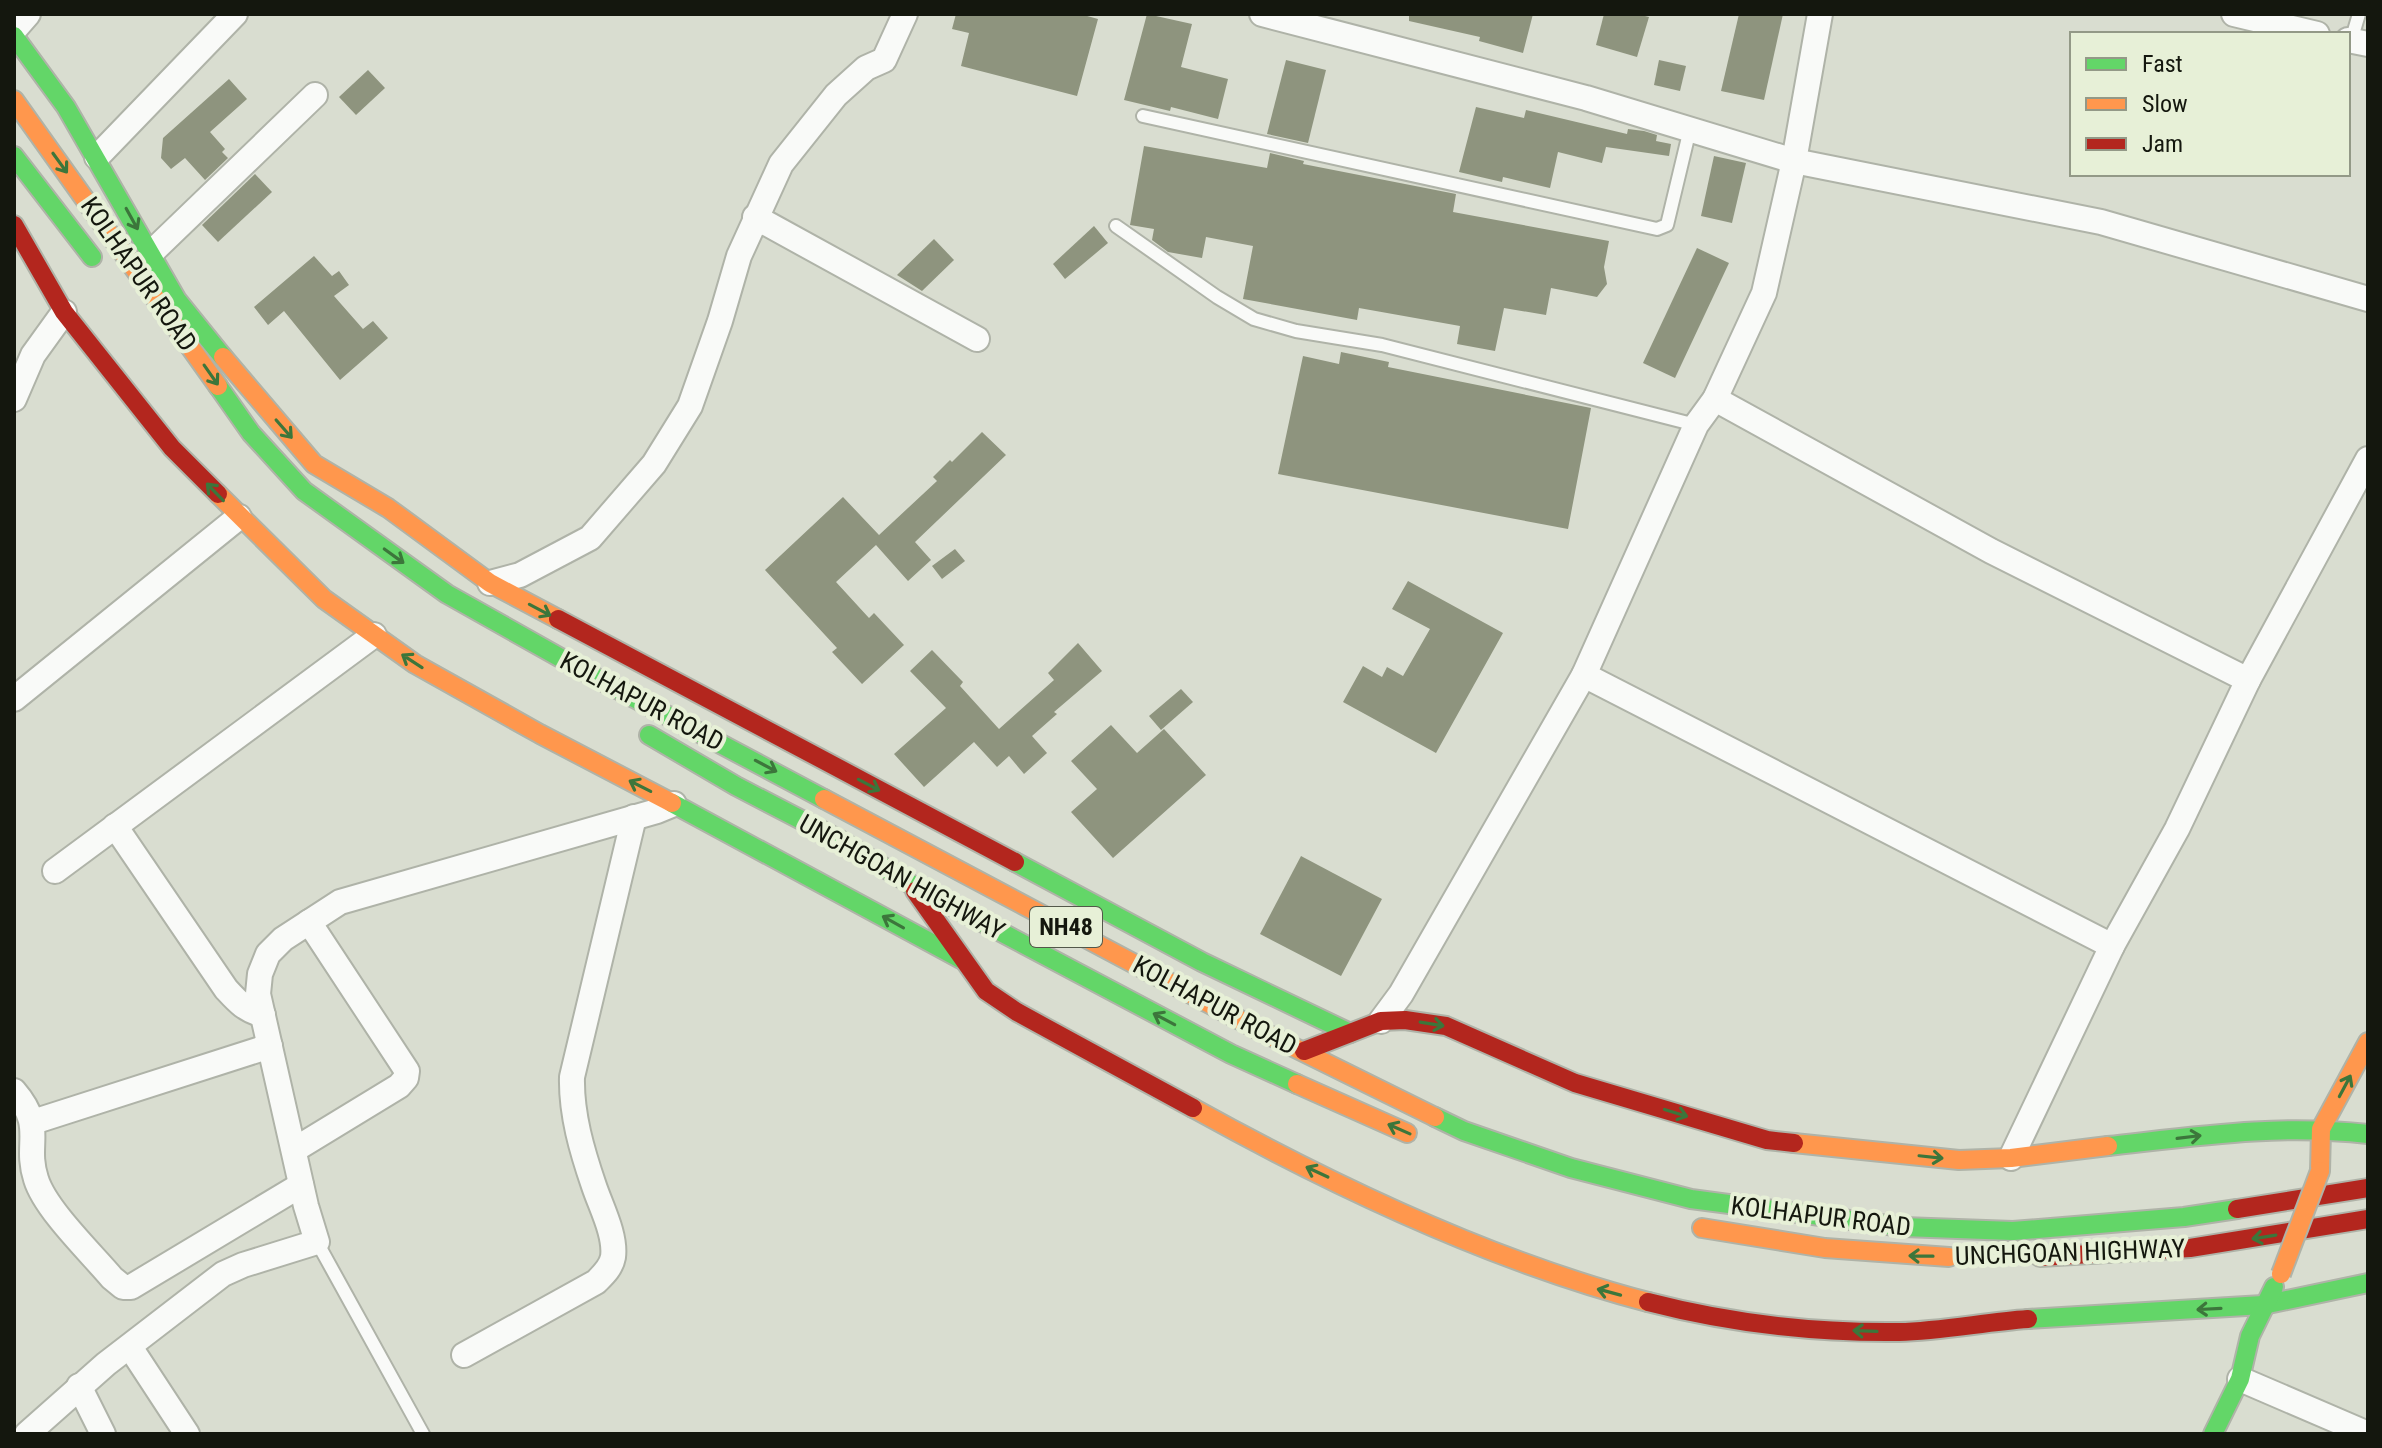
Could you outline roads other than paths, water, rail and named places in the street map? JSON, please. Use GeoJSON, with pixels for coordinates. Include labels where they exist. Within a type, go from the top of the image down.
{"type":"FeatureCollection","features":[{"type":"Feature","properties":{"kind":"main road"},"geometry":{"type":"LineString","coordinates":[[14,36],[66,107],[97,157],[177,300],[314,464],[388,508],[490,583],[1117,918],[1350,1033]]}},
{"type":"Feature","properties":{"kind":"main road","name":"KOLHAPUR ROAD"},"geometry":{"type":"LineString","coordinates":[[14,100],[251,433],[304,491],[447,594],[591,675],[1304,1051],[1464,1131],[1571,1168],[1691,1199],[1903,1227],[2013,1231],[2184,1217],[2368,1188]]}},
{"type":"Feature","properties":{"kind":"main road"},"geometry":{"type":"LineString","coordinates":[[14,156],[99,266]]}},
{"type":"Feature","properties":{"kind":"main road"},"geometry":{"type":"LineString","coordinates":[[14,225],[64,312],[172,448],[324,599],[415,664],[962,960]]}},
{"type":"Feature","properties":{"kind":"main road","name":"UNCHGOAN HIGHWAY"},"geometry":{"type":"LineString","coordinates":[[628,723],[736,786],[840,840],[912,885],[1231,1054],[1424,1140]]}},
{"type":"Feature","properties":{"kind":"main road"},"geometry":{"type":"LineString","coordinates":[[912,885],[986,991],[1017,1012],[1267,1149],[1436,1227],[1581,1285],[1697,1315],[1825,1330],[1901,1332],[1986,1322],[2263,1305],[2368,1283]]}},
{"type":"Feature","properties":{"kind":"main road"},"geometry":{"type":"LineString","coordinates":[[1304,1051],[1381,1021],[1405,1020],[1446,1026],[1575,1083],[1767,1140],[1959,1160],[2011,1158],[2245,1130],[2321,1129],[2364,1135]]}},
{"type":"Feature","properties":{"kind":"main road"},"geometry":{"type":"LineString","coordinates":[[2213,1434],[2240,1379],[2250,1336],[2281,1274],[2320,1171],[2321,1129],[2368,1042]]}},
{"type":"Feature","properties":{"kind":"main road"},"geometry":{"type":"LineString","coordinates":[[2320,1171],[2364,1135],[2368,1112]]}},
{"type":"Feature","properties":{"kind":"main road","name":"UNCHGOAN HIGHWAY"},"geometry":{"type":"LineString","coordinates":[[2025,1257],[2190,1248],[2368,1219]]}},
{"type":"Feature","properties":{"kind":"main road","name":"UNCHGOAN HIGHWAY"},"geometry":{"type":"LineString","coordinates":[[1677,1224],[1772,1242],[1886,1256],[1963,1257]]}},
{"type":"Feature","properties":{"kind":"street"},"geometry":{"type":"LineString","coordinates":[[14,30],[28,14]]}},
{"type":"Feature","properties":{"kind":"street"},"geometry":{"type":"LineString","coordinates":[[97,157],[235,14]]}},
{"type":"Feature","properties":{"kind":"street"},"geometry":{"type":"LineString","coordinates":[[490,583],[520,575],[590,538],[654,464],[690,406],[739,256],[781,164],[836,95],[866,68],[884,60],[905,14]]}},
{"type":"Feature","properties":{"kind":"street"},"geometry":{"type":"LineString","coordinates":[[1262,14],[1586,98],[1794,161],[2101,222],[2368,299]]}},
{"type":"Feature","properties":{"kind":"street"},"geometry":{"type":"LineString","coordinates":[[1381,1021],[1401,994],[1584,675],[1696,425],[1715,399],[1764,293],[1794,161],[1820,14]]}},
{"type":"Feature","properties":{"kind":"street"},"geometry":{"type":"LineString","coordinates":[[2234,14],[2314,30]]}},
{"type":"Feature","properties":{"kind":"street"},"geometry":{"type":"LineString","coordinates":[[151,253],[315,95]]}},
{"type":"Feature","properties":{"kind":"street"},"geometry":{"type":"LineString","coordinates":[[755,217],[977,339]]}},
{"type":"Feature","properties":{"kind":"street"},"geometry":{"type":"LineString","coordinates":[[14,399],[33,355],[64,312]]}},
{"type":"Feature","properties":{"kind":"street"},"geometry":{"type":"LineString","coordinates":[[1715,399],[1991,551],[2248,680]]}},
{"type":"Feature","properties":{"kind":"street"},"geometry":{"type":"LineString","coordinates":[[2011,1158],[2112,946],[2177,829],[2248,680],[2368,459]]}},
{"type":"Feature","properties":{"kind":"street"},"geometry":{"type":"LineString","coordinates":[[14,699],[239,517]]}},
{"type":"Feature","properties":{"kind":"street"},"geometry":{"type":"LineString","coordinates":[[55,871],[374,635]]}},
{"type":"Feature","properties":{"kind":"street"},"geometry":{"type":"LineString","coordinates":[[1584,675],[2112,946]]}},
{"type":"Feature","properties":{"kind":"street"},"geometry":{"type":"LineString","coordinates":[[27,1434],[79,1386],[223,1274],[317,1242],[258,994],[260,974],[268,954],[283,939],[340,902],[674,804]]}},
{"type":"Feature","properties":{"kind":"street"},"geometry":{"type":"LineString","coordinates":[[464,1355],[596,1282],[606,1273],[613,1259],[612,1242],[586,1163],[571,1099],[572,1077],[634,817]]}},
{"type":"Feature","properties":{"kind":"street"},"geometry":{"type":"LineString","coordinates":[[115,826],[226,989],[240,1005],[263,1015]]}},
{"type":"Feature","properties":{"kind":"street"},"geometry":{"type":"LineString","coordinates":[[294,1150],[399,1086],[406,1078],[407,1071],[309,922]]}},
{"type":"Feature","properties":{"kind":"street"},"geometry":{"type":"LineString","coordinates":[[33,1122],[270,1046]]}},
{"type":"Feature","properties":{"kind":"street"},"geometry":{"type":"LineString","coordinates":[[14,1091],[24,1102],[33,1122],[35,1176],[42,1195],[123,1287],[131,1287],[301,1185]]}},
{"type":"Feature","properties":{"kind":"street"},"geometry":{"type":"LineString","coordinates":[[130,1347],[187,1434]]}},
{"type":"Feature","properties":{"kind":"street"},"geometry":{"type":"LineString","coordinates":[[2240,1379],[2368,1434]]}},
{"type":"Feature","properties":{"kind":"street"},"geometry":{"type":"LineString","coordinates":[[79,1386],[103,1434]]}},
{"type":"Feature","properties":{"kind":"lane"},"geometry":{"type":"LineString","coordinates":[[2356,41],[2359,14]]}},
{"type":"Feature","properties":{"kind":"lane"},"geometry":{"type":"LineString","coordinates":[[1143,116],[1657,229],[1667,225],[1690,129]]}},
{"type":"Feature","properties":{"kind":"lane"},"geometry":{"type":"LineString","coordinates":[[1116,226],[1217,297],[1254,319],[1296,331],[1382,345],[1696,425]]}},
{"type":"Feature","properties":{"kind":"lane"},"geometry":{"type":"LineString","coordinates":[[317,1242],[423,1434]]}}]}
